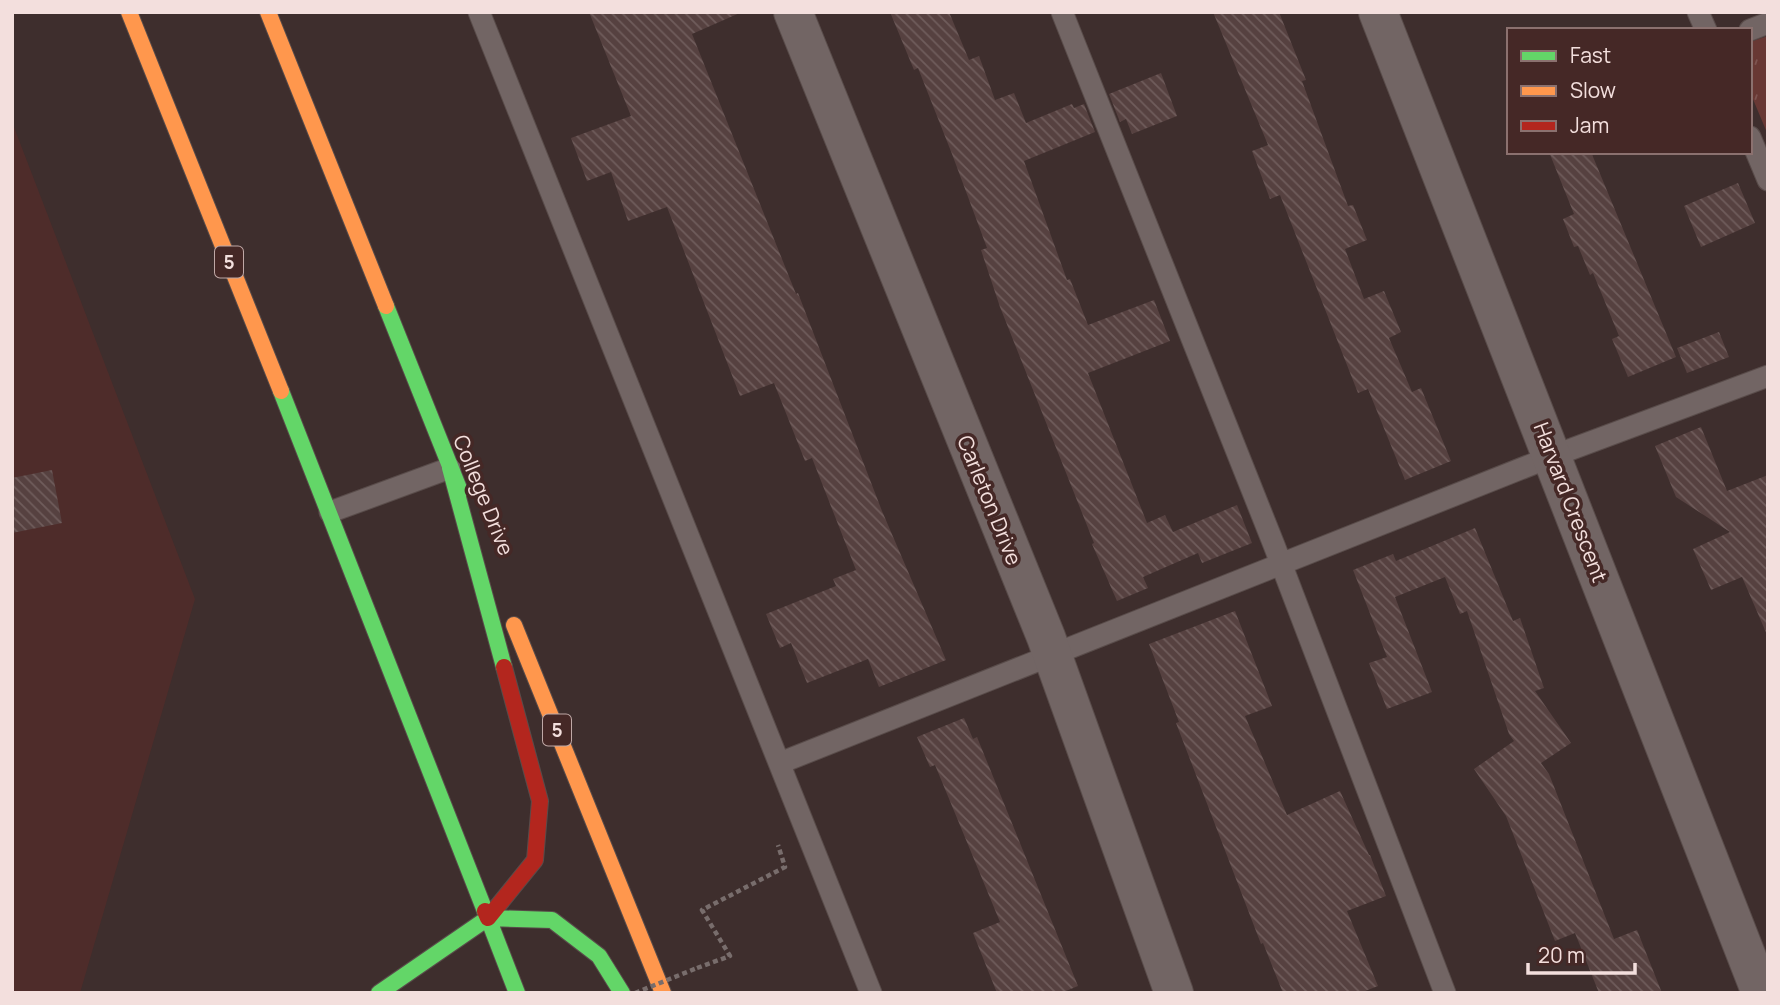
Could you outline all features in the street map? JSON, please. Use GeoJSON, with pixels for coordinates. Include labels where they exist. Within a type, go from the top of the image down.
{"type":"FeatureCollection","features":[{"type":"Feature","properties":{"kind":"main road","name":"5"},"geometry":{"type":"LineString","coordinates":[[129,12],[330,512],[517,993]]}},
{"type":"Feature","properties":{"kind":"main road","name":"College Drive"},"geometry":{"type":"LineString","coordinates":[[268,12],[663,993]]}},
{"type":"Feature","properties":{"kind":"main road"},"geometry":{"type":"LineString","coordinates":[[379,993],[488,918],[535,860],[540,801],[450,468]]}},
{"type":"Feature","properties":{"kind":"main road"},"geometry":{"type":"LineString","coordinates":[[488,918],[552,920],[599,956],[622,993]]}},
{"type":"Feature","properties":{"kind":"street","name":"Carleton Drive"},"geometry":{"type":"LineString","coordinates":[[793,12],[1052,654],[1174,993]]}},
{"type":"Feature","properties":{"kind":"street","name":"Harvard Crescent"},"geometry":{"type":"LineString","coordinates":[[1378,12],[1762,993]]}},
{"type":"Feature","properties":{"kind":"lane"},"geometry":{"type":"LineString","coordinates":[[480,12],[872,993]]}},
{"type":"Feature","properties":{"kind":"lane"},"geometry":{"type":"LineString","coordinates":[[1062,12],[1281,564],[1445,993]]}},
{"type":"Feature","properties":{"kind":"lane"},"geometry":{"type":"LineString","coordinates":[[1698,12],[1705,28]]}},
{"type":"Feature","properties":{"kind":"lane"},"geometry":{"type":"LineString","coordinates":[[1752,142],[1768,180]]}},
{"type":"Feature","properties":{"kind":"lane"},"geometry":{"type":"LineString","coordinates":[[780,763],[1553,456],[1768,376]]}},
{"type":"Feature","properties":{"kind":"lane"},"geometry":{"type":"LineString","coordinates":[[330,512],[450,468]]}},
{"type":"Feature","properties":{"kind":"path"},"geometry":{"type":"LineString","coordinates":[[635,993],[730,956],[702,910],[785,867],[777,842]]}},
{"type":"Feature","properties":{"kind":"shaded area"},"geometry":{"type":"Polygon","coordinates":[[[12,122],[195,599],[80,993],[12,993],[12,122]]]}},
{"type":"Feature","properties":{"kind":"green space"},"geometry":{"type":"Polygon","coordinates":[[[1768,36],[1768,135],[1752,97],[1752,41],[1768,36]]]}},
{"type":"Feature","properties":{"kind":"building"},"geometry":{"type":"Polygon","coordinates":[[[589,12],[742,12],[692,34],[796,294],[798,293],[882,511],[946,660],[879,687],[868,659],[807,683],[791,643],[780,648],[766,614],[836,586],[833,579],[856,570],[812,458],[805,461],[774,383],[740,396],[667,207],[628,221],[611,172],[587,181],[571,138],[631,116],[589,12]]]}},
{"type":"Feature","properties":{"kind":"building"},"geometry":{"type":"Polygon","coordinates":[[[890,12],[949,12],[969,60],[979,56],[995,100],[1014,93],[1026,123],[1072,104],[1074,108],[1084,104],[1095,132],[1024,161],[1067,280],[1070,279],[1088,325],[1154,300],[1170,341],[1088,373],[1147,523],[1165,515],[1173,532],[1237,505],[1252,543],[1202,563],[1198,553],[1143,577],[1148,588],[1117,601],[1092,544],[1094,543],[1000,307],[981,250],[987,248],[952,154],[918,68],[914,70],[890,12]]]}},
{"type":"Feature","properties":{"kind":"building"},"geometry":{"type":"Polygon","coordinates":[[[1213,12],[1279,12],[1306,80],[1302,81],[1348,206],[1353,205],[1367,240],[1345,249],[1364,299],[1384,291],[1401,332],[1389,338],[1412,392],[1421,388],[1451,461],[1405,480],[1368,389],[1358,393],[1280,195],[1270,199],[1252,151],[1268,145],[1213,12]]]}},
{"type":"Feature","properties":{"kind":"building"},"geometry":{"type":"Polygon","coordinates":[[[1161,73],[1177,116],[1132,134],[1126,119],[1120,122],[1109,94],[1161,73]]]}},
{"type":"Feature","properties":{"kind":"building"},"geometry":{"type":"Polygon","coordinates":[[[1550,154],[1592,154],[1676,357],[1628,377],[1612,339],[1619,336],[1593,273],[1590,275],[1578,246],[1574,247],[1563,219],[1574,214],[1550,154]]]}},
{"type":"Feature","properties":{"kind":"building"},"geometry":{"type":"Polygon","coordinates":[[[1738,183],[1755,223],[1701,247],[1684,206],[1738,183]]]}},
{"type":"Feature","properties":{"kind":"building"},"geometry":{"type":"Polygon","coordinates":[[[1719,332],[1729,357],[1687,373],[1677,348],[1719,332]]]}},
{"type":"Feature","properties":{"kind":"building"},"geometry":{"type":"Polygon","coordinates":[[[1701,427],[1727,491],[1768,475],[1768,637],[1742,577],[1711,590],[1693,549],[1730,532],[1676,497],[1655,446],[1701,427]]]}},
{"type":"Feature","properties":{"kind":"building"},"geometry":{"type":"Polygon","coordinates":[[[52,470],[62,523],[12,533],[12,478],[52,470]]]}},
{"type":"Feature","properties":{"kind":"building"},"geometry":{"type":"Polygon","coordinates":[[[1475,528],[1513,621],[1520,618],[1544,688],[1535,691],[1571,743],[1541,763],[1549,774],[1614,939],[1637,930],[1662,993],[1599,993],[1575,933],[1555,941],[1506,816],[1474,769],[1514,741],[1509,734],[1467,611],[1460,614],[1445,577],[1395,597],[1432,692],[1387,709],[1369,663],[1387,657],[1353,570],[1393,554],[1396,561],[1475,528]]]}},
{"type":"Feature","properties":{"kind":"building"},"geometry":{"type":"Polygon","coordinates":[[[1235,611],[1272,706],[1245,716],[1287,815],[1340,791],[1386,896],[1347,911],[1378,986],[1360,993],[1283,993],[1263,943],[1261,944],[1176,723],[1179,722],[1149,644],[1235,611]]]}},
{"type":"Feature","properties":{"kind":"building"},"geometry":{"type":"Polygon","coordinates":[[[964,718],[973,739],[977,737],[1078,986],[1061,993],[997,993],[973,933],[1000,922],[935,765],[930,767],[917,737],[964,718]]]}},
{"type":"Feature","properties":{"kind":"traffic: fast"},"geometry":{"type":"LineString","coordinates":[[386,306],[460,491]]}},
{"type":"Feature","properties":{"kind":"traffic: fast"},"geometry":{"type":"LineString","coordinates":[[281,391],[485,911]]}},
{"type":"Feature","properties":{"kind":"traffic: fast"},"geometry":{"type":"LineString","coordinates":[[450,468],[504,667]]}},
{"type":"Feature","properties":{"kind":"traffic: fast"},"geometry":{"type":"LineString","coordinates":[[379,993],[488,918]]}},
{"type":"Feature","properties":{"kind":"traffic: fast"},"geometry":{"type":"LineString","coordinates":[[517,993],[488,918],[552,920],[599,956],[622,993]]}},
{"type":"Feature","properties":{"kind":"traffic: slow"},"geometry":{"type":"LineString","coordinates":[[129,12],[281,391]]}},
{"type":"Feature","properties":{"kind":"traffic: slow"},"geometry":{"type":"LineString","coordinates":[[268,12],[386,306]]}},
{"type":"Feature","properties":{"kind":"traffic: slow"},"geometry":{"type":"LineString","coordinates":[[514,625],[663,993]]}},
{"type":"Feature","properties":{"kind":"traffic: jam"},"geometry":{"type":"LineString","coordinates":[[485,911],[488,918],[535,860],[540,801],[504,667]]}}]}
